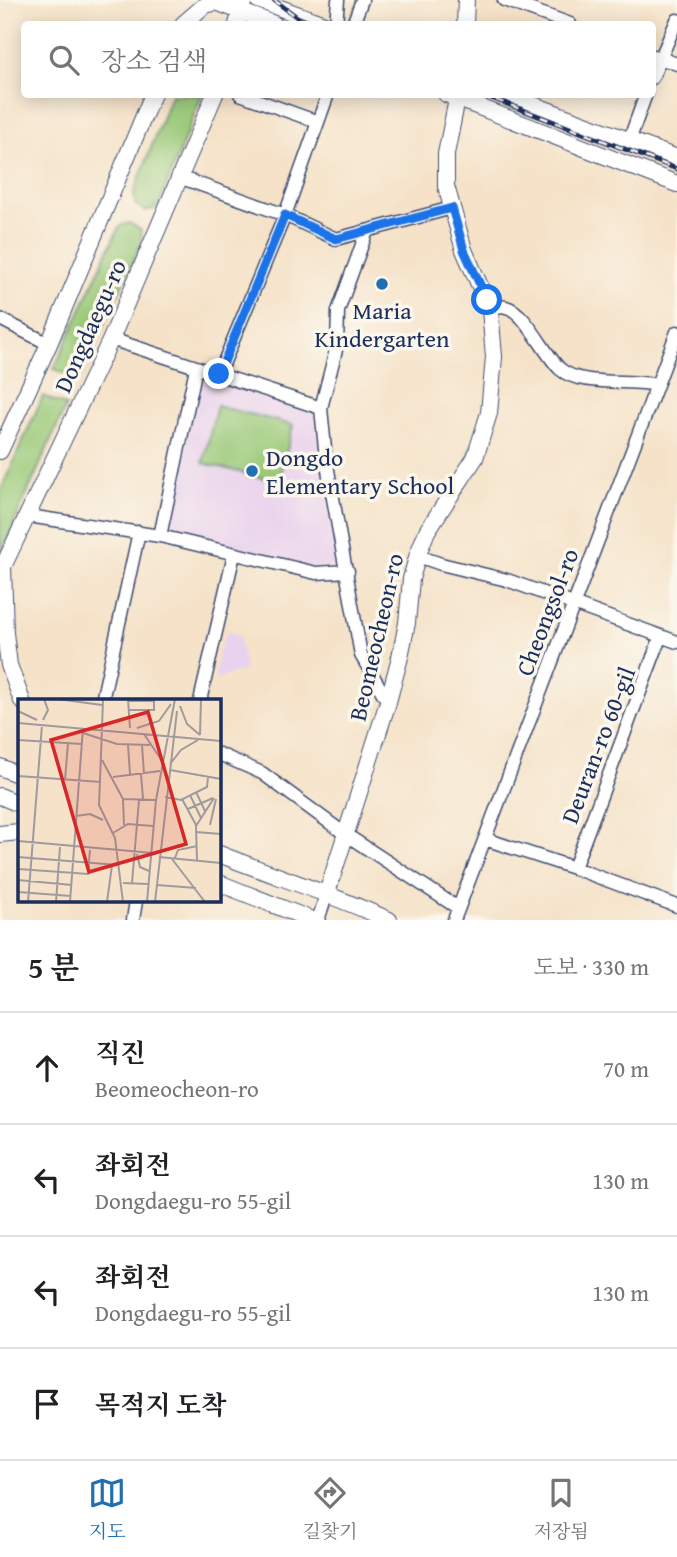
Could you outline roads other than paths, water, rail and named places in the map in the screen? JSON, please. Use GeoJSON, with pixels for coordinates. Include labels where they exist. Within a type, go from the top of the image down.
{"type":"FeatureCollection","features":[{"type":"Feature","properties":{"kind":"main road"},"geometry":{"type":"LineString","coordinates":[[184,21],[193,0]]}},
{"type":"Feature","properties":{"kind":"main road"},"geometry":{"type":"LineString","coordinates":[[258,0],[316,21]]}},
{"type":"Feature","properties":{"kind":"main road"},"geometry":{"type":"LineString","coordinates":[[465,21],[466,0]]}},
{"type":"Feature","properties":{"kind":"main road"},"geometry":{"type":"LineString","coordinates":[[186,21],[205,5],[229,5],[267,21]]}},
{"type":"Feature","properties":{"kind":"main road","name":"Dongdaegu-ro"},"geometry":{"type":"LineString","coordinates":[[0,451],[49,344],[151,98]]}},
{"type":"Feature","properties":{"kind":"main road","name":"Dongdaegu-ro"},"geometry":{"type":"LineString","coordinates":[[1,570],[111,339],[213,98]]}},
{"type":"Feature","properties":{"kind":"main road","name":"Beomeocheon-ro"},"geometry":{"type":"LineString","coordinates":[[326,896],[388,702],[402,648],[411,579],[418,556],[427,531],[475,458],[489,413],[494,357],[490,309],[464,250],[446,186],[446,154],[454,98]]}},
{"type":"Feature","properties":{"kind":"main road"},"geometry":{"type":"LineString","coordinates":[[459,98],[677,184]]}},
{"type":"Feature","properties":{"kind":"main road"},"geometry":{"type":"LineString","coordinates":[[515,98],[677,158]]}},
{"type":"Feature","properties":{"kind":"main road"},"geometry":{"type":"LineString","coordinates":[[1,570],[9,665],[21,699]]}},
{"type":"Feature","properties":{"kind":"main road"},"geometry":{"type":"LineString","coordinates":[[0,767],[18,775]]}},
{"type":"Feature","properties":{"kind":"main road"},"geometry":{"type":"LineString","coordinates":[[0,796],[18,804]]}},
{"type":"Feature","properties":{"kind":"main road"},"geometry":{"type":"LineString","coordinates":[[0,834],[18,832]]}},
{"type":"Feature","properties":{"kind":"main road"},"geometry":{"type":"LineString","coordinates":[[220,854],[326,896],[354,904],[389,920]]}},
{"type":"Feature","properties":{"kind":"main road"},"geometry":{"type":"LineString","coordinates":[[220,883],[312,920]]}},
{"type":"Feature","properties":{"kind":"street"},"geometry":{"type":"LineString","coordinates":[[336,21],[338,0]]}},
{"type":"Feature","properties":{"kind":"street"},"geometry":{"type":"LineString","coordinates":[[354,21],[362,0]]}},
{"type":"Feature","properties":{"kind":"street"},"geometry":{"type":"LineString","coordinates":[[513,2],[562,21]]}},
{"type":"Feature","properties":{"kind":"street"},"geometry":{"type":"LineString","coordinates":[[677,20],[656,57],[677,64]]}},
{"type":"Feature","properties":{"kind":"street"},"geometry":{"type":"LineString","coordinates":[[251,98],[318,122]]}},
{"type":"Feature","properties":{"kind":"street"},"geometry":{"type":"LineString","coordinates":[[219,374],[285,215],[327,98]]}},
{"type":"Feature","properties":{"kind":"street"},"geometry":{"type":"LineString","coordinates":[[629,141],[645,98]]}},
{"type":"Feature","properties":{"kind":"street"},"geometry":{"type":"LineString","coordinates":[[179,177],[285,215],[336,239],[452,208]]}},
{"type":"Feature","properties":{"kind":"street"},"geometry":{"type":"LineString","coordinates":[[367,232],[338,311],[337,346],[321,408],[326,459],[362,655],[388,702]]}},
{"type":"Feature","properties":{"kind":"street"},"geometry":{"type":"LineString","coordinates":[[490,309],[501,306],[510,308],[566,373],[593,381],[639,381],[657,384]]}},
{"type":"Feature","properties":{"kind":"street"},"geometry":{"type":"LineString","coordinates":[[0,319],[49,344]]}},
{"type":"Feature","properties":{"kind":"street","name":"Cheongsol-ro"},"geometry":{"type":"LineString","coordinates":[[456,914],[677,332]]}},
{"type":"Feature","properties":{"kind":"street"},"geometry":{"type":"LineString","coordinates":[[111,339],[321,408]]}},
{"type":"Feature","properties":{"kind":"street"},"geometry":{"type":"LineString","coordinates":[[160,536],[197,368]]}},
{"type":"Feature","properties":{"kind":"street"},"geometry":{"type":"LineString","coordinates":[[28,516],[160,536],[316,573],[348,571]]}},
{"type":"Feature","properties":{"kind":"street"},"geometry":{"type":"LineString","coordinates":[[102,699],[139,532]]}},
{"type":"Feature","properties":{"kind":"street"},"geometry":{"type":"LineString","coordinates":[[200,699],[234,554]]}},
{"type":"Feature","properties":{"kind":"street"},"geometry":{"type":"LineString","coordinates":[[418,556],[508,579],[677,642]]}},
{"type":"Feature","properties":{"kind":"street","name":"Deuran-ro 60-gil"},"geometry":{"type":"LineString","coordinates":[[574,868],[661,636]]}},
{"type":"Feature","properties":{"kind":"street"},"geometry":{"type":"LineString","coordinates":[[220,754],[262,773],[456,914]]}},
{"type":"Feature","properties":{"kind":"street"},"geometry":{"type":"LineString","coordinates":[[485,838],[677,906]]}},
{"type":"Feature","properties":{"kind":"street","name":"Beomeocheon-ro"},"geometry":{"type":"LineString","coordinates":[[318,920],[326,896]]}},
{"type":"Feature","properties":{"kind":"street"},"geometry":{"type":"LineString","coordinates":[[133,920],[136,902]]}},
{"type":"Feature","properties":{"kind":"railway"},"geometry":{"type":"LineString","coordinates":[[274,0],[307,21]]}},
{"type":"Feature","properties":{"kind":"railway"},"geometry":{"type":"LineString","coordinates":[[491,98],[677,169]]}},
{"type":"Feature","properties":{"kind":"place","name":"Maria Kindergarten"},"geometry":{"type":"Point","coordinates":[382,284]}},
{"type":"Feature","properties":{"kind":"place","name":"Dongdo Elementary School"},"geometry":{"type":"Point","coordinates":[252,471]}}]}
